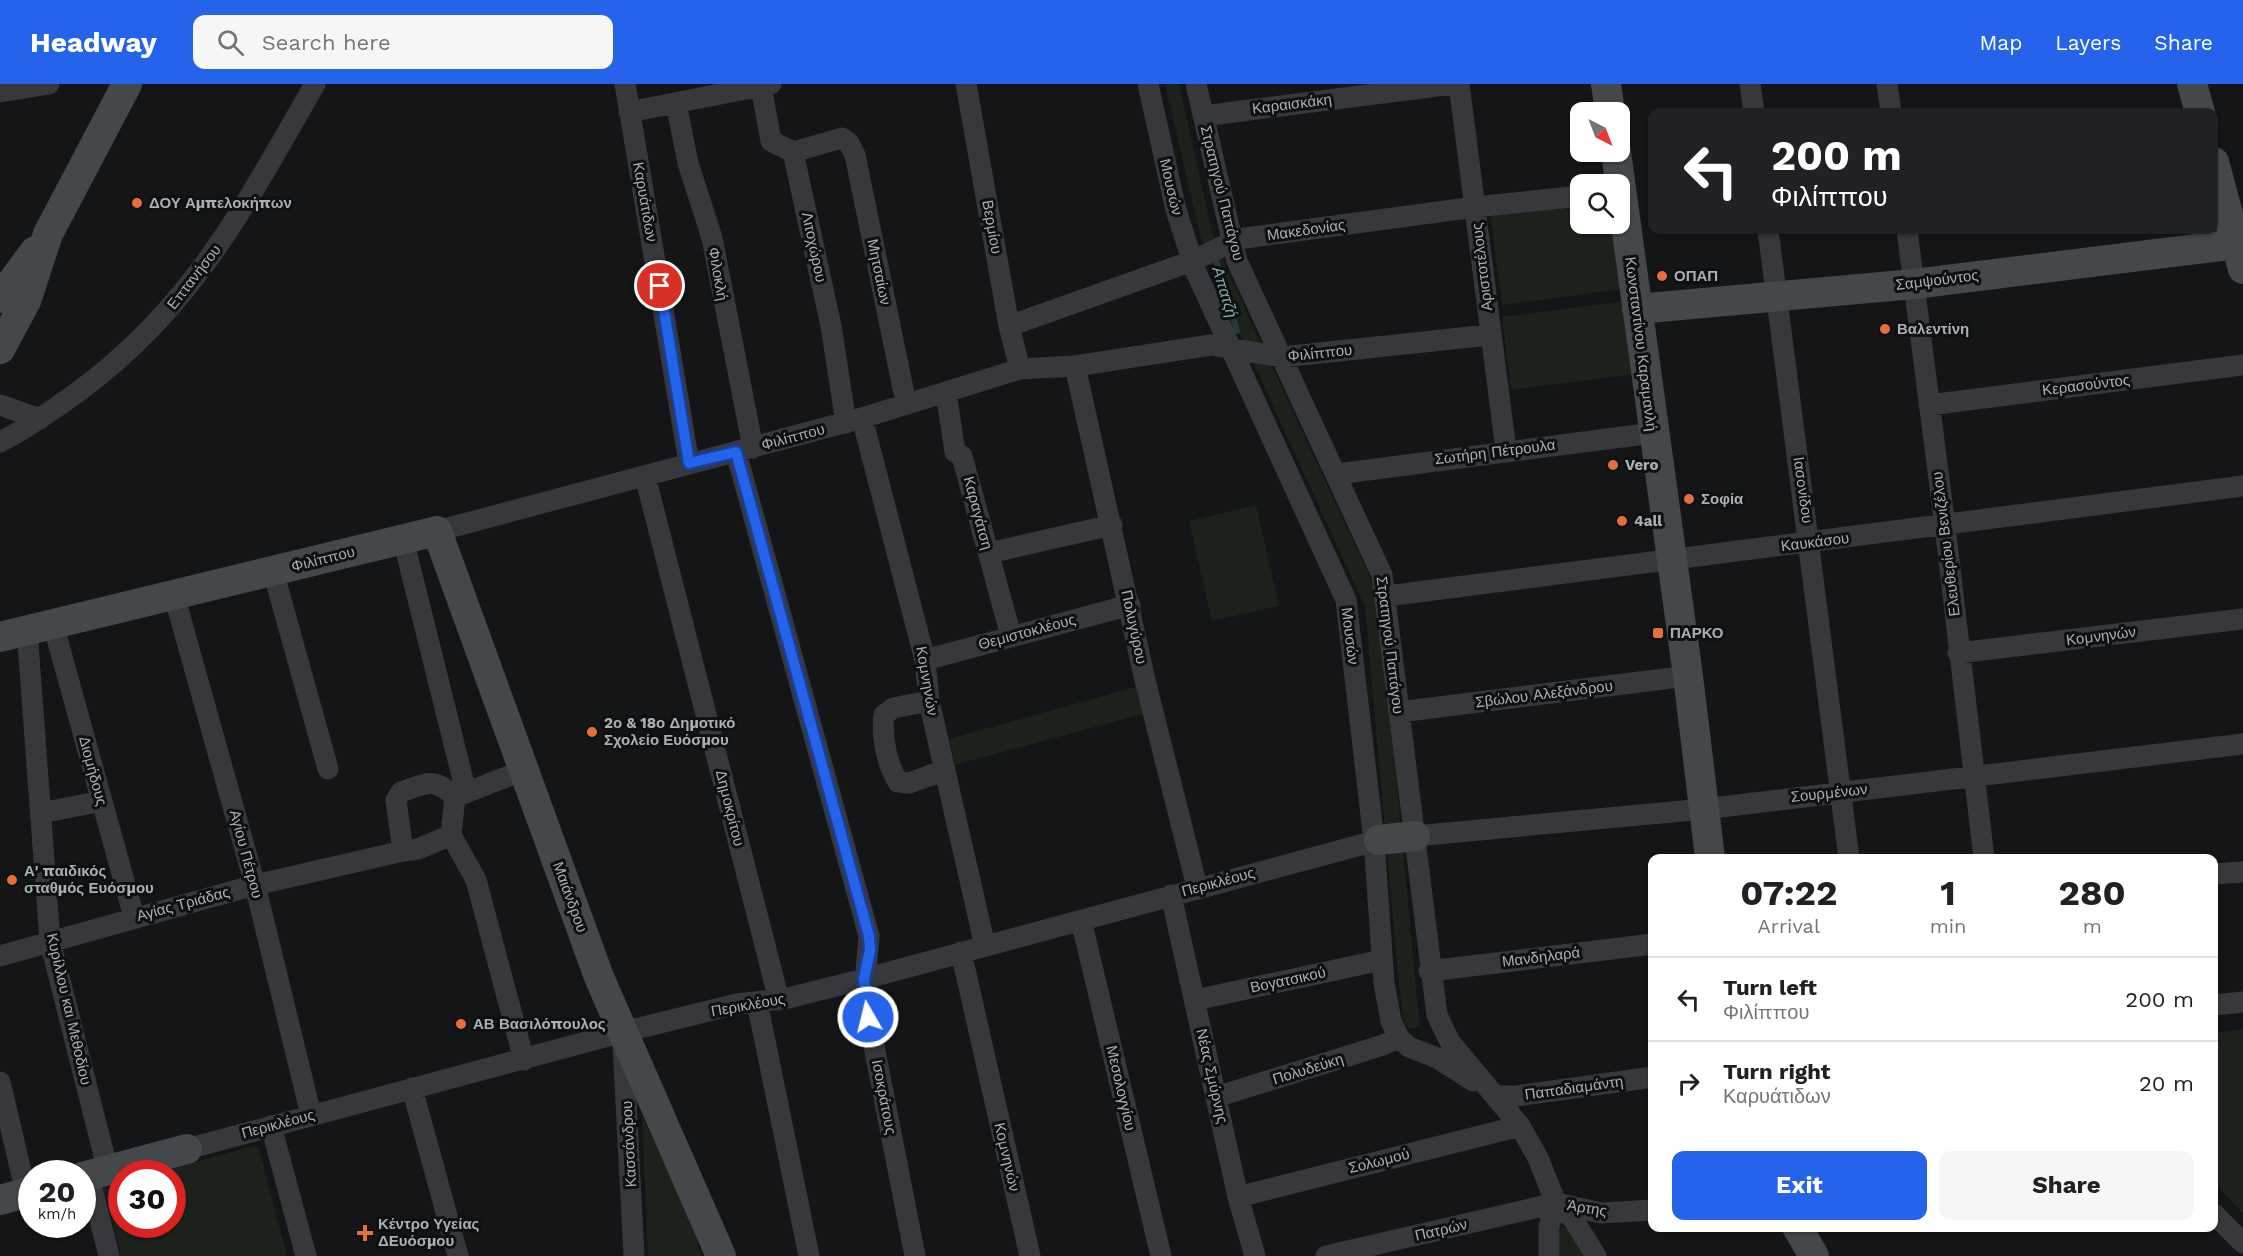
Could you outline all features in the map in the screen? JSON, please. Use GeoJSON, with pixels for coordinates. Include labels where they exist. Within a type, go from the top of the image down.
{"type":"FeatureCollection","features":[{"type":"Feature","properties":{"kind":"street"},"geometry":{"type":"LineString","coordinates":[[0,92],[49,84]]}},
{"type":"Feature","properties":{"kind":"street"},"geometry":{"type":"LineString","coordinates":[[0,298],[48,234],[127,84]]}},
{"type":"Feature","properties":{"kind":"street","name":"Επτανήσου"},"geometry":{"type":"LineString","coordinates":[[0,442],[32,424],[117,362],[182,296],[238,218],[315,84]]}},
{"type":"Feature","properties":{"kind":"street","name":"Καρυάτιδων"},"geometry":{"type":"LineString","coordinates":[[625,84],[689,463]]}},
{"type":"Feature","properties":{"kind":"street","name":"Βερμίου"},"geometry":{"type":"LineString","coordinates":[[966,84],[1010,326],[1020,369]]}},
{"type":"Feature","properties":{"kind":"street","name":"Μουσών"},"geometry":{"type":"LineString","coordinates":[[1148,84],[1176,210],[1192,261],[1346,600],[1377,840],[1382,960],[1390,1021],[1399,1038]]}},
{"type":"Feature","properties":{"kind":"street","name":"Στρατηγού Παπάγου"},"geometry":{"type":"LineString","coordinates":[[1196,84],[1237,261],[1379,566],[1387,596],[1434,1003],[1441,1026],[1450,1042],[1520,1126],[1538,1158],[1556,1203],[1573,1219],[1596,1256]]}},
{"type":"Feature","properties":{"kind":"street","name":"Καραισκάκη"},"geometry":{"type":"LineString","coordinates":[[1203,116],[1453,84]]}},
{"type":"Feature","properties":{"kind":"street","name":"Αριστοτέλους"},"geometry":{"type":"LineString","coordinates":[[1459,84],[1506,450]]}},
{"type":"Feature","properties":{"kind":"street"},"geometry":{"type":"LineString","coordinates":[[1606,84],[1609,102]]}},
{"type":"Feature","properties":{"kind":"street"},"geometry":{"type":"LineString","coordinates":[[1750,84],[1753,108]]}},
{"type":"Feature","properties":{"kind":"street"},"geometry":{"type":"LineString","coordinates":[[1887,84],[1890,108]]}},
{"type":"Feature","properties":{"kind":"street"},"geometry":{"type":"LineString","coordinates":[[2192,84],[2199,108]]}},
{"type":"Feature","properties":{"kind":"street"},"geometry":{"type":"LineString","coordinates":[[630,112],[766,85],[771,141],[793,152]]}},
{"type":"Feature","properties":{"kind":"street","name":"Φιλοκλή"},"geometry":{"type":"LineString","coordinates":[[676,103],[688,163],[712,238],[745,450]]}},
{"type":"Feature","properties":{"kind":"street","name":"Μητσαίων"},"geometry":{"type":"LineString","coordinates":[[793,152],[842,138],[849,143],[855,155],[906,403]]}},
{"type":"Feature","properties":{"kind":"street","name":"Λιτοχώρου"},"geometry":{"type":"LineString","coordinates":[[793,152],[854,420]]}},
{"type":"Feature","properties":{"kind":"street"},"geometry":{"type":"LineString","coordinates":[[2218,175],[2241,252]]}},
{"type":"Feature","properties":{"kind":"street","name":"Μακεδονίας"},"geometry":{"type":"LineString","coordinates":[[1010,326],[1192,261],[1231,241],[1474,207],[1570,197]]}},
{"type":"Feature","properties":{"kind":"street"},"geometry":{"type":"LineString","coordinates":[[0,349],[26,301],[48,234]]}},
{"type":"Feature","properties":{"kind":"street","name":"Κωνσταντίνου Καραμανλή"},"geometry":{"type":"LineString","coordinates":[[1627,234],[1688,675],[1710,854]]}},
{"type":"Feature","properties":{"kind":"street","name":"Ιασoνίδου"},"geometry":{"type":"LineString","coordinates":[[1768,234],[1849,854]]}},
{"type":"Feature","properties":{"kind":"street","name":"Ελευθερίου Βενιζέλου"},"geometry":{"type":"LineString","coordinates":[[1908,234],[1983,854]]}},
{"type":"Feature","properties":{"kind":"street","name":"Σαμψούντος"},"geometry":{"type":"LineString","coordinates":[[1637,309],[2241,252]]}},
{"type":"Feature","properties":{"kind":"street","name":"Φιλίππου"},"geometry":{"type":"LineString","coordinates":[[27,630],[437,531],[854,420],[1020,369],[1075,366],[1210,345],[1282,357],[1490,335]]}},
{"type":"Feature","properties":{"kind":"street","name":"Κερασούντος"},"geometry":{"type":"LineString","coordinates":[[1929,405],[2243,365]]}},
{"type":"Feature","properties":{"kind":"street","name":"Πολυγύρου"},"geometry":{"type":"LineString","coordinates":[[1075,366],[1145,680],[1197,887]]}},
{"type":"Feature","properties":{"kind":"street","name":"Καραγάτση"},"geometry":{"type":"LineString","coordinates":[[946,392],[955,452],[962,456],[1011,636]]}},
{"type":"Feature","properties":{"kind":"street"},"geometry":{"type":"LineString","coordinates":[[0,405],[32,424]]}},
{"type":"Feature","properties":{"kind":"street","name":"Κομνηνών"},"geometry":{"type":"LineString","coordinates":[[854,420],[925,660],[929,701],[985,946]]}},
{"type":"Feature","properties":{"kind":"street"},"geometry":{"type":"LineString","coordinates":[[0,428],[32,424]]}},
{"type":"Feature","properties":{"kind":"street","name":"Σωτήρη Πέτρουλα"},"geometry":{"type":"LineString","coordinates":[[1337,474],[1506,450],[1653,433]]}},
{"type":"Feature","properties":{"kind":"street","name":"Ισοκράτους"},"geometry":{"type":"LineString","coordinates":[[745,450],[869,936],[870,950],[864,979],[864,995],[915,1256]]}},
{"type":"Feature","properties":{"kind":"street","name":"Δημοκρίτου"},"geometry":{"type":"LineString","coordinates":[[645,476],[779,1000]]}},
{"type":"Feature","properties":{"kind":"street","name":"Καυκάσου"},"geometry":{"type":"LineString","coordinates":[[1387,596],[2243,486]]}},
{"type":"Feature","properties":{"kind":"street"},"geometry":{"type":"LineString","coordinates":[[989,553],[1112,525]]}},
{"type":"Feature","properties":{"kind":"street","name":"Μαιάνδρου"},"geometry":{"type":"LineString","coordinates":[[437,531],[598,977],[722,1256]]}},
{"type":"Feature","properties":{"kind":"street"},"geometry":{"type":"LineString","coordinates":[[403,539],[460,795],[451,834],[476,880],[524,1060]]}},
{"type":"Feature","properties":{"kind":"street"},"geometry":{"type":"LineString","coordinates":[[273,571],[328,768]]}},
{"type":"Feature","properties":{"kind":"street","name":"Αγίου Πέτρου"},"geometry":{"type":"LineString","coordinates":[[174,595],[255,885],[311,1115]]}},
{"type":"Feature","properties":{"kind":"street","name":"Θεμιστοκλέους"},"geometry":{"type":"LineString","coordinates":[[925,660],[1130,605]]}},
{"type":"Feature","properties":{"kind":"street","name":"Κομνηνών"},"geometry":{"type":"LineString","coordinates":[[1958,652],[2243,619]]}},
{"type":"Feature","properties":{"kind":"street","name":"Διομήδους"},"geometry":{"type":"LineString","coordinates":[[27,630],[102,801],[134,917]]}},
{"type":"Feature","properties":{"kind":"street","name":"Κυρίλλου και Μεθοδίου"},"geometry":{"type":"LineString","coordinates":[[27,630],[50,941],[90,1160]]}},
{"type":"Feature","properties":{"kind":"street","name":"Σβώλου Αλεξάνδρου"},"geometry":{"type":"LineString","coordinates":[[1399,712],[1688,675]]}},
{"type":"Feature","properties":{"kind":"street"},"geometry":{"type":"LineString","coordinates":[[929,701],[893,708],[884,715],[882,726],[892,773],[898,782],[909,783],[945,771]]}},
{"type":"Feature","properties":{"kind":"street","name":"Σουρμένων"},"geometry":{"type":"LineString","coordinates":[[1415,836],[1704,809],[2243,744]]}},
{"type":"Feature","properties":{"kind":"street"},"geometry":{"type":"LineString","coordinates":[[460,795],[524,770]]}},
{"type":"Feature","properties":{"kind":"street"},"geometry":{"type":"LineString","coordinates":[[451,834],[418,849],[403,851],[396,800],[401,792],[432,783],[442,784],[460,795]]}},
{"type":"Feature","properties":{"kind":"street"},"geometry":{"type":"LineString","coordinates":[[41,813],[102,801]]}},
{"type":"Feature","properties":{"kind":"street","name":"Περικλέους"},"geometry":{"type":"LineString","coordinates":[[96,1174],[623,1032],[737,1004],[779,1000],[864,979],[1377,840],[1415,836]]}},
{"type":"Feature","properties":{"kind":"street","name":"Αγίας Τριάδας"},"geometry":{"type":"LineString","coordinates":[[0,956],[255,885],[403,851]]}},
{"type":"Feature","properties":{"kind":"street"},"geometry":{"type":"LineString","coordinates":[[2218,874],[2243,872]]}},
{"type":"Feature","properties":{"kind":"street","name":"Νέας Σμύρνης"},"geometry":{"type":"LineString","coordinates":[[1171,895],[1238,1197],[1255,1256]]}},
{"type":"Feature","properties":{"kind":"street","name":"Μεσολογγίου"},"geometry":{"type":"LineString","coordinates":[[1081,920],[1161,1256]]}},
{"type":"Feature","properties":{"kind":"street","name":"Μανδηλαρά"},"geometry":{"type":"LineString","coordinates":[[1430,971],[1648,945]]}},
{"type":"Feature","properties":{"kind":"street","name":"Κομνηνών"},"geometry":{"type":"LineString","coordinates":[[961,952],[1030,1256]]}},
{"type":"Feature","properties":{"kind":"street","name":"Βογατσικού"},"geometry":{"type":"LineString","coordinates":[[1195,1000],[1382,960]]}},
{"type":"Feature","properties":{"kind":"street"},"geometry":{"type":"LineString","coordinates":[[757,1002],[809,1256]]}},
{"type":"Feature","properties":{"kind":"street"},"geometry":{"type":"LineString","coordinates":[[2218,1005],[2243,1002]]}},
{"type":"Feature","properties":{"kind":"street","name":"Κασσάνδρου"},"geometry":{"type":"LineString","coordinates":[[623,1032],[634,1256]]}},
{"type":"Feature","properties":{"kind":"street"},"geometry":{"type":"LineString","coordinates":[[1399,1038],[1409,1047],[1450,1066],[1495,1096]]}},
{"type":"Feature","properties":{"kind":"street","name":"Πολυδεύκη"},"geometry":{"type":"LineString","coordinates":[[1216,1097],[1399,1038]]}},
{"type":"Feature","properties":{"kind":"street","name":"Παπαδιαμάντη"},"geometry":{"type":"LineString","coordinates":[[1495,1096],[1516,1096],[1648,1078]]}},
{"type":"Feature","properties":{"kind":"street"},"geometry":{"type":"LineString","coordinates":[[0,1082],[18,1189]]}},
{"type":"Feature","properties":{"kind":"street"},"geometry":{"type":"LineString","coordinates":[[412,1088],[458,1256]]}},
{"type":"Feature","properties":{"kind":"street"},"geometry":{"type":"LineString","coordinates":[[271,1126],[306,1256]]}},
{"type":"Feature","properties":{"kind":"street","name":"Σολωμού"},"geometry":{"type":"LineString","coordinates":[[1238,1197],[1520,1126]]}},
{"type":"Feature","properties":{"kind":"street","name":"Κυρίλλου και Μεθοδίου"},"geometry":{"type":"LineString","coordinates":[[96,1190],[109,1256]]}},
{"type":"Feature","properties":{"kind":"street"},"geometry":{"type":"LineString","coordinates":[[1549,1256],[1549,1226],[1556,1203]]}},
{"type":"Feature","properties":{"kind":"street","name":"Άρτης"},"geometry":{"type":"LineString","coordinates":[[1556,1203],[1601,1213],[1648,1210]]}},
{"type":"Feature","properties":{"kind":"street","name":"Πατρών"},"geometry":{"type":"LineString","coordinates":[[1332,1255],[1556,1203]]}},
{"type":"Feature","properties":{"kind":"street"},"geometry":{"type":"LineString","coordinates":[[2218,1218],[2243,1243]]}},
{"type":"Feature","properties":{"kind":"street"},"geometry":{"type":"LineString","coordinates":[[1800,1232],[1814,1256]]}},
{"type":"Feature","properties":{"kind":"shaded area"},"geometry":{"type":"Polygon","coordinates":[[[1165,84],[1179,84],[1212,231],[1228,272],[1379,596],[1419,1018],[1419,1025],[1413,1029],[1407,1027],[1403,1020],[1365,607],[1213,275],[1201,239],[1165,84]]]}},
{"type":"Feature","properties":{"kind":"shaded area"},"geometry":{"type":"Polygon","coordinates":[[[1570,203],[1570,234],[1616,234],[1623,289],[1502,305],[1490,213],[1570,203]]]}},
{"type":"Feature","properties":{"kind":"shaded area"},"geometry":{"type":"Polygon","coordinates":[[[1625,301],[1635,374],[1511,390],[1502,317],[1625,301]]]}},
{"type":"Feature","properties":{"kind":"shaded area"},"geometry":{"type":"Polygon","coordinates":[[[1256,505],[1279,606],[1212,621],[1189,521],[1256,505]]]}},
{"type":"Feature","properties":{"kind":"shaded area"},"geometry":{"type":"Polygon","coordinates":[[[1139,686],[1146,713],[955,765],[949,739],[1139,686]]]}},
{"type":"Feature","properties":{"kind":"shaded area"},"geometry":{"type":"Polygon","coordinates":[[[2243,1029],[2243,1213],[2218,1187],[2218,1032],[2243,1029]]]}},
{"type":"Feature","properties":{"kind":"shaded area"},"geometry":{"type":"Polygon","coordinates":[[[642,1116],[692,1221],[701,1256],[648,1256],[642,1116]]]}},
{"type":"Feature","properties":{"kind":"shaded area"},"geometry":{"type":"Polygon","coordinates":[[[258,1145],[287,1256],[121,1256],[116,1238],[186,1238],[186,1164],[258,1145]]]}},
{"type":"Feature","properties":{"kind":"shaded area"},"geometry":{"type":"Polygon","coordinates":[[[108,1185],[108,1205],[103,1186],[108,1185]]]}},
{"type":"Feature","properties":{"kind":"shaded area"},"geometry":{"type":"Polygon","coordinates":[[[1562,1226],[1582,1240],[1587,1256],[1559,1256],[1556,1248],[1562,1226]]]}},
{"type":"Feature","properties":{"kind":"waterway","name":"Απατζή"},"geometry":{"type":"LineString","coordinates":[[1214,254],[1237,331]]}},
{"type":"Feature","properties":{"kind":"place","name":"ΔΟΥ Αμπελοκήπων"},"geometry":{"type":"Point","coordinates":[137,203]}},
{"type":"Feature","properties":{"kind":"place","name":"ΟΠΑΠ"},"geometry":{"type":"Point","coordinates":[1662,276]}},
{"type":"Feature","properties":{"kind":"place","name":"Βαλεντίνη"},"geometry":{"type":"Point","coordinates":[1885,329]}},
{"type":"Feature","properties":{"kind":"place","name":"Vero"},"geometry":{"type":"Point","coordinates":[1613,465]}},
{"type":"Feature","properties":{"kind":"place","name":"Σοφία"},"geometry":{"type":"Point","coordinates":[1689,499]}},
{"type":"Feature","properties":{"kind":"place","name":"4all"},"geometry":{"type":"Point","coordinates":[1622,521]}},
{"type":"Feature","properties":{"kind":"place","name":"ΠΑΡΚΟ"},"geometry":{"type":"Point","coordinates":[1658,633]}},
{"type":"Feature","properties":{"kind":"place","name":"2ο & 18ο Δημοτικό Σχολείο Ευόσμου"},"geometry":{"type":"Point","coordinates":[592,732]}},
{"type":"Feature","properties":{"kind":"place","name":"Α' παιδικός σταθμός Ευόσμου"},"geometry":{"type":"Point","coordinates":[12,880]}},
{"type":"Feature","properties":{"kind":"place","name":"ΑΒ Βασιλόπουλος"},"geometry":{"type":"Point","coordinates":[461,1024]}},
{"type":"Feature","properties":{"kind":"place","name":"Κέντρο Υγείας ΔΕυόσμου"},"geometry":{"type":"Point","coordinates":[365,1233]}},
{"type":"Feature","properties":{"kind":"route"},"geometry":{"type":"LineString","coordinates":[[660,286],[689,463],[736,452],[869,936],[870,950],[864,979],[868,1017]]}}]}
